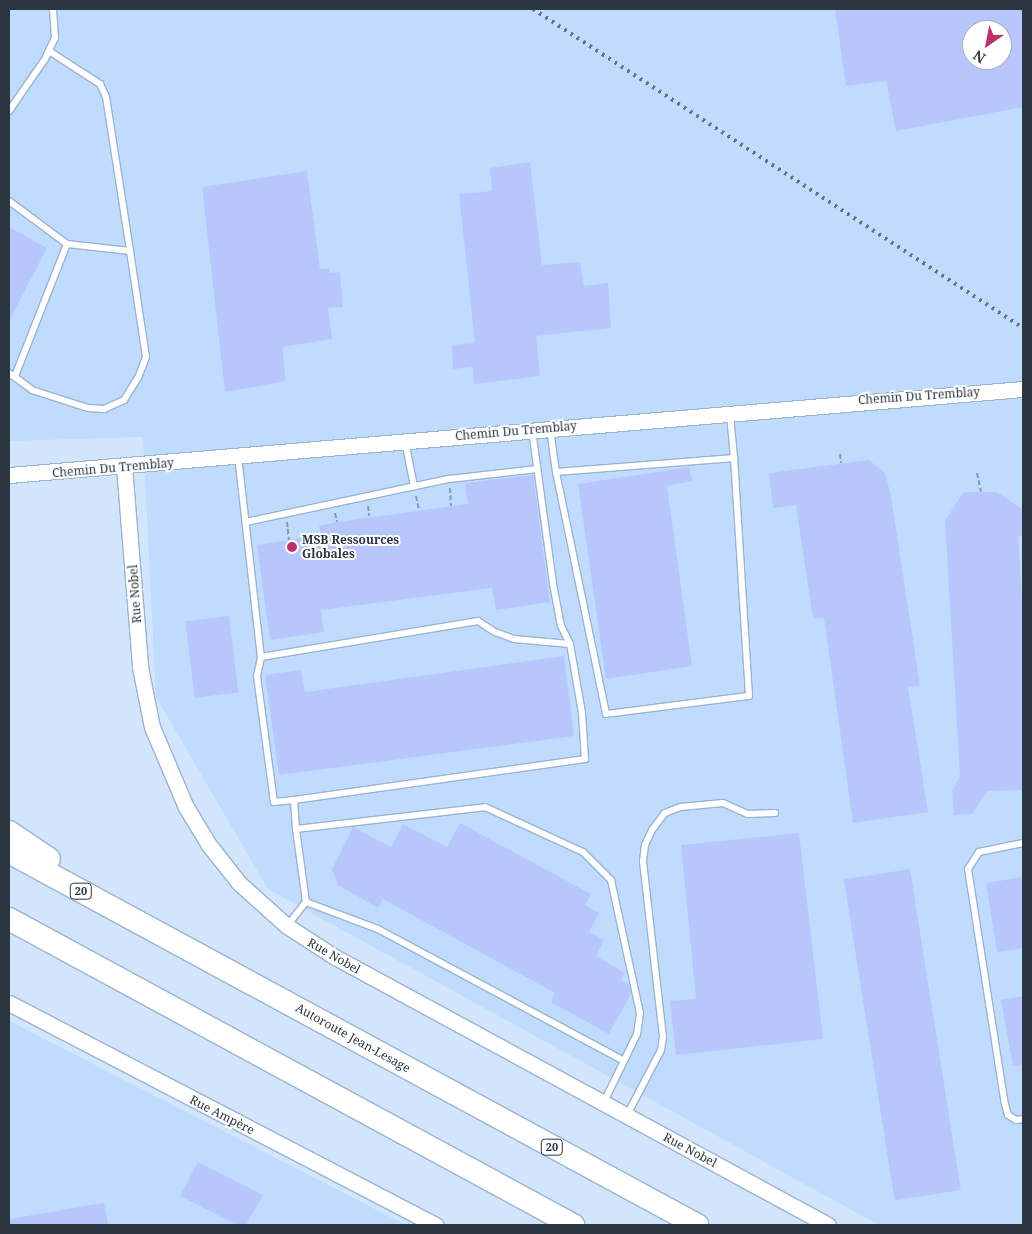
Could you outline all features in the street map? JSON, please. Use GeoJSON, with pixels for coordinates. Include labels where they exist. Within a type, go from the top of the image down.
{"type":"FeatureCollection","features":[{"type":"Feature","properties":{"kind":"highway"},"geometry":{"type":"LineString","coordinates":[[9,832],[154,930]]}},
{"type":"Feature","properties":{"kind":"highway","name":"Autoroute Jean-Lesage"},"geometry":{"type":"LineString","coordinates":[[9,852],[696,1225]]}},
{"type":"Feature","properties":{"kind":"highway"},"geometry":{"type":"LineString","coordinates":[[9,919],[573,1225]]}},
{"type":"Feature","properties":{"kind":"highway"},"geometry":{"type":"LineString","coordinates":[[9,930],[103,969]]}},
{"type":"Feature","properties":{"kind":"street","name":"Chemin Du Tremblay"},"geometry":{"type":"LineString","coordinates":[[9,475],[730,412],[1023,389]]}},
{"type":"Feature","properties":{"kind":"street","name":"Rue Nobel"},"geometry":{"type":"LineString","coordinates":[[124,466],[140,667],[158,744],[180,796],[209,845],[239,883],[287,926],[335,957],[828,1225]]}},
{"type":"Feature","properties":{"kind":"street","name":"Rue Ampère"},"geometry":{"type":"LineString","coordinates":[[9,1003],[436,1225]]}},
{"type":"Feature","properties":{"kind":"lane"},"geometry":{"type":"LineString","coordinates":[[9,111],[55,38],[53,9]]}},
{"type":"Feature","properties":{"kind":"lane"},"geometry":{"type":"LineString","coordinates":[[49,50],[100,84],[106,98],[130,251],[146,357],[138,378],[124,400],[104,409],[88,408],[32,390],[12,375],[67,244]]}},
{"type":"Feature","properties":{"kind":"lane"},"geometry":{"type":"LineString","coordinates":[[9,201],[67,244],[130,251]]}},
{"type":"Feature","properties":{"kind":"lane"},"geometry":{"type":"LineString","coordinates":[[549,428],[556,472],[606,714],[749,696],[730,412]]}},
{"type":"Feature","properties":{"kind":"lane"},"geometry":{"type":"LineString","coordinates":[[238,456],[261,657],[257,676],[274,802],[584,759],[582,713],[570,644],[561,626],[556,601],[532,430]]}},
{"type":"Feature","properties":{"kind":"lane"},"geometry":{"type":"LineString","coordinates":[[405,441],[414,486]]}},
{"type":"Feature","properties":{"kind":"lane"},"geometry":{"type":"LineString","coordinates":[[556,472],[734,458]]}},
{"type":"Feature","properties":{"kind":"lane"},"geometry":{"type":"LineString","coordinates":[[246,522],[449,479],[537,469]]}},
{"type":"Feature","properties":{"kind":"lane"},"geometry":{"type":"LineString","coordinates":[[261,657],[478,621],[495,632],[514,638],[570,644]]}},
{"type":"Feature","properties":{"kind":"lane"},"geometry":{"type":"LineString","coordinates":[[287,926],[306,902],[294,800]]}},
{"type":"Feature","properties":{"kind":"lane"},"geometry":{"type":"LineString","coordinates":[[627,1116],[661,1050],[663,1037],[643,861],[645,845],[652,830],[665,813],[681,807],[723,803],[748,814],[775,813]]}},
{"type":"Feature","properties":{"kind":"lane"},"geometry":{"type":"LineString","coordinates":[[296,829],[485,807],[583,852],[611,880],[638,990],[640,1013],[637,1034],[603,1103]]}},
{"type":"Feature","properties":{"kind":"lane"},"geometry":{"type":"LineString","coordinates":[[1023,843],[979,852],[968,869],[1005,1104],[1008,1115],[1016,1120],[1023,1119]]}},
{"type":"Feature","properties":{"kind":"lane"},"geometry":{"type":"LineString","coordinates":[[306,902],[378,929],[624,1061]]}},
{"type":"Feature","properties":{"kind":"path"},"geometry":{"type":"LineString","coordinates":[[840,454],[841,464]]}},
{"type":"Feature","properties":{"kind":"path"},"geometry":{"type":"LineString","coordinates":[[977,473],[981,492]]}},
{"type":"Feature","properties":{"kind":"path"},"geometry":{"type":"LineString","coordinates":[[450,495],[451,506]]}},
{"type":"Feature","properties":{"kind":"path"},"geometry":{"type":"LineString","coordinates":[[417,502],[419,510]]}},
{"type":"Feature","properties":{"kind":"path"},"geometry":{"type":"LineString","coordinates":[[288,531],[290,540]]}},
{"type":"Feature","properties":{"kind":"shaded area"},"geometry":{"type":"Polygon","coordinates":[[[9,9],[1023,9],[1023,1225],[879,1225],[268,889],[156,697],[143,437],[9,441],[9,9]]]}},
{"type":"Feature","properties":{"kind":"shaded area"},"geometry":{"type":"Polygon","coordinates":[[[9,1020],[25,1029],[406,1225],[9,1225],[9,1020]]]}},
{"type":"Feature","properties":{"kind":"building"},"geometry":{"type":"Polygon","coordinates":[[[835,9],[1023,9],[1023,107],[896,131],[886,81],[846,86],[835,9]]]}},
{"type":"Feature","properties":{"kind":"building"},"geometry":{"type":"Polygon","coordinates":[[[530,162],[542,265],[580,262],[584,286],[608,283],[611,328],[536,336],[540,376],[474,384],[473,367],[453,369],[452,345],[475,343],[459,194],[492,191],[490,168],[530,162]]]}},
{"type":"Feature","properties":{"kind":"building"},"geometry":{"type":"Polygon","coordinates":[[[307,171],[320,269],[329,269],[329,273],[340,272],[343,307],[328,308],[332,339],[282,347],[286,381],[225,392],[202,187],[307,171]]]}},
{"type":"Feature","properties":{"kind":"building"},"geometry":{"type":"Polygon","coordinates":[[[9,227],[47,248],[9,321],[9,227]]]}},
{"type":"Feature","properties":{"kind":"building"},"geometry":{"type":"Polygon","coordinates":[[[869,460],[885,473],[891,496],[920,686],[908,687],[928,812],[853,823],[824,618],[813,619],[796,505],[773,508],[769,473],[869,460]]]}},
{"type":"Feature","properties":{"kind":"building"},"geometry":{"type":"Polygon","coordinates":[[[689,467],[692,481],[667,486],[692,666],[606,679],[578,484],[689,467]]]}},
{"type":"Feature","properties":{"kind":"building"},"geometry":{"type":"Polygon","coordinates":[[[533,475],[550,602],[496,610],[492,588],[321,610],[324,632],[270,640],[257,545],[321,535],[319,526],[337,522],[468,504],[465,483],[533,475]]]}},
{"type":"Feature","properties":{"kind":"building"},"geometry":{"type":"Polygon","coordinates":[[[964,492],[997,492],[1023,510],[1023,536],[1018,536],[1023,616],[1023,790],[987,791],[972,814],[954,815],[952,791],[960,776],[945,520],[964,492]]]}},
{"type":"Feature","properties":{"kind":"building"},"geometry":{"type":"Polygon","coordinates":[[[229,616],[238,692],[195,698],[185,621],[229,616]]]}},
{"type":"Feature","properties":{"kind":"building"},"geometry":{"type":"Polygon","coordinates":[[[564,656],[574,736],[279,775],[265,675],[301,670],[305,692],[564,656]]]}},
{"type":"Feature","properties":{"kind":"building"},"geometry":{"type":"Polygon","coordinates":[[[460,823],[591,894],[585,905],[599,913],[589,932],[604,940],[596,956],[625,973],[621,980],[629,985],[631,994],[609,1034],[551,1002],[555,993],[383,899],[378,908],[338,885],[332,869],[353,827],[391,847],[403,824],[447,847],[460,823]]]}},
{"type":"Feature","properties":{"kind":"building"},"geometry":{"type":"Polygon","coordinates":[[[799,833],[823,1039],[676,1055],[670,1001],[696,999],[681,845],[799,833]]]}},
{"type":"Feature","properties":{"kind":"building"},"geometry":{"type":"Polygon","coordinates":[[[910,869],[961,1190],[895,1200],[844,879],[910,869]]]}},
{"type":"Feature","properties":{"kind":"building"},"geometry":{"type":"Polygon","coordinates":[[[1023,877],[1023,948],[997,952],[986,883],[1023,877]]]}},
{"type":"Feature","properties":{"kind":"building"},"geometry":{"type":"Polygon","coordinates":[[[1023,996],[1023,1065],[1013,1066],[1001,1000],[1023,996]]]}},
{"type":"Feature","properties":{"kind":"building"},"geometry":{"type":"Polygon","coordinates":[[[198,1162],[263,1195],[246,1225],[237,1225],[180,1196],[198,1162]]]}},
{"type":"Feature","properties":{"kind":"building"},"geometry":{"type":"Polygon","coordinates":[[[104,1203],[108,1225],[9,1225],[9,1219],[104,1203]]]}},
{"type":"Feature","properties":{"kind":"railway"},"geometry":{"type":"LineString","coordinates":[[533,9],[1023,328]]}},
{"type":"Feature","properties":{"kind":"place","name":"MSB Ressources Globales"},"geometry":{"type":"Point","coordinates":[292,547]}}]}
